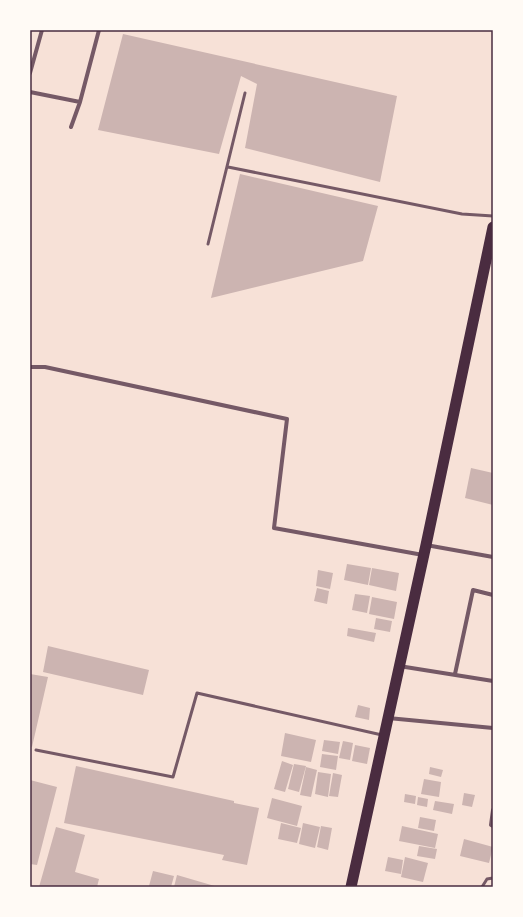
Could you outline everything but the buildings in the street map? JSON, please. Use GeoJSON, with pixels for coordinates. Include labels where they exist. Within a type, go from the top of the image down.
{"type":"FeatureCollection","features":[{"type":"Feature","properties":{"kind":"highway"},"geometry":{"type":"LineString","coordinates":[[351,887],[425,550],[493,227]]}},
{"type":"Feature","properties":{"kind":"street"},"geometry":{"type":"LineString","coordinates":[[30,73],[42,30]]}},
{"type":"Feature","properties":{"kind":"street"},"geometry":{"type":"LineString","coordinates":[[71,127],[80,102],[99,30]]}},
{"type":"Feature","properties":{"kind":"street"},"geometry":{"type":"LineString","coordinates":[[30,92],[80,102]]}},
{"type":"Feature","properties":{"kind":"street"},"geometry":{"type":"LineString","coordinates":[[30,367],[45,367],[287,419],[274,528],[425,550],[493,557]]}},
{"type":"Feature","properties":{"kind":"street"},"geometry":{"type":"LineString","coordinates":[[455,674],[473,590],[493,595]]}},
{"type":"Feature","properties":{"kind":"street"},"geometry":{"type":"LineString","coordinates":[[399,666],[493,681]]}},
{"type":"Feature","properties":{"kind":"street"},"geometry":{"type":"LineString","coordinates":[[388,718],[493,728]]}},
{"type":"Feature","properties":{"kind":"street"},"geometry":{"type":"LineString","coordinates":[[493,810],[491,825],[493,826]]}},
{"type":"Feature","properties":{"kind":"lane"},"geometry":{"type":"LineString","coordinates":[[208,244],[245,93]]}},
{"type":"Feature","properties":{"kind":"lane"},"geometry":{"type":"LineString","coordinates":[[228,167],[462,214],[493,216]]}},
{"type":"Feature","properties":{"kind":"lane"},"geometry":{"type":"LineString","coordinates":[[36,750],[173,777],[197,693],[384,736]]}},
{"type":"Feature","properties":{"kind":"lane"},"geometry":{"type":"LineString","coordinates":[[482,887],[487,879],[493,878]]}}]}
